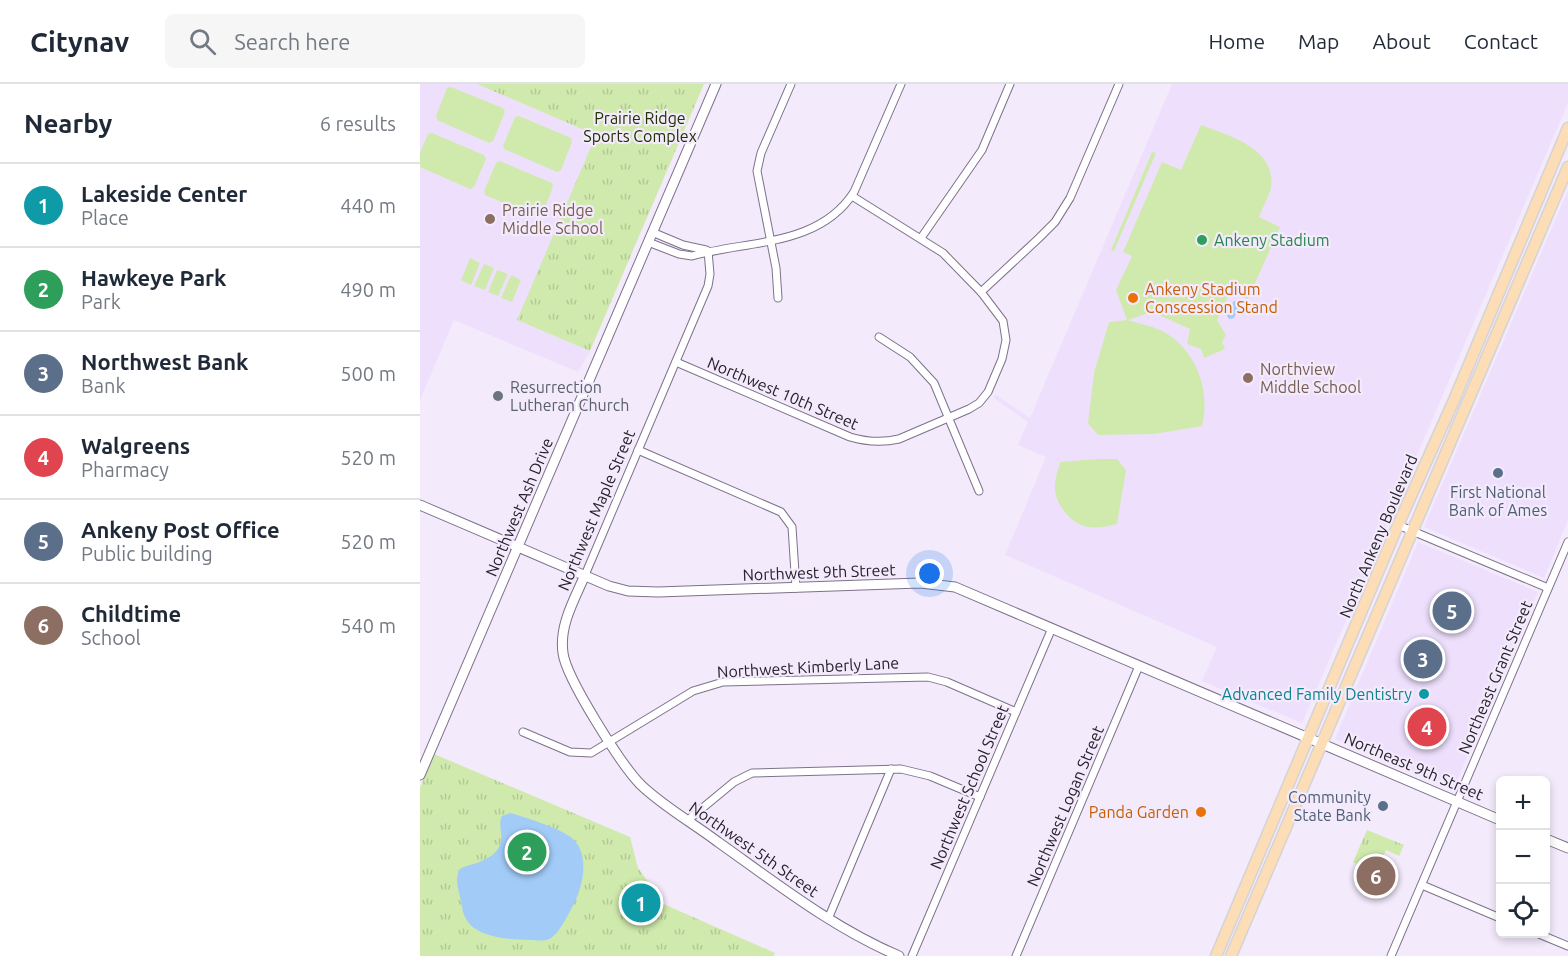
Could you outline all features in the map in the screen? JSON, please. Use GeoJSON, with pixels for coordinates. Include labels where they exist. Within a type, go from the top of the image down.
{"type":"FeatureCollection","features":[{"type":"Feature","properties":{"kind":"main road","name":"North Ankeny Boulevard"},"geometry":{"type":"LineString","coordinates":[[1231,956],[1398,525],[1454,400],[1568,128]]}},
{"type":"Feature","properties":{"kind":"main road","name":"North Ankeny Boulevard"},"geometry":{"type":"LineString","coordinates":[[1216,956],[1412,531],[1568,167]]}},
{"type":"Feature","properties":{"kind":"street","name":"Northwest Ash Drive"},"geometry":{"type":"LineString","coordinates":[[420,776],[716,84]]}},
{"type":"Feature","properties":{"kind":"street"},"geometry":{"type":"LineString","coordinates":[[778,298],[776,268],[758,180],[759,161],[790,84]]}},
{"type":"Feature","properties":{"kind":"street"},"geometry":{"type":"LineString","coordinates":[[648,242],[679,254],[692,256],[795,235],[825,222],[852,196],[901,84]]}},
{"type":"Feature","properties":{"kind":"street"},"geometry":{"type":"LineString","coordinates":[[921,238],[978,157],[1010,84]]}},
{"type":"Feature","properties":{"kind":"street"},"geometry":{"type":"LineString","coordinates":[[981,292],[1055,222],[1070,198],[1119,84]]}},
{"type":"Feature","properties":{"kind":"street","name":"Northwest 10th Street"},"geometry":{"type":"LineString","coordinates":[[676,362],[863,441],[894,440],[969,409],[983,399],[1004,356],[1006,340],[1003,321],[981,292],[944,253],[852,196]]}},
{"type":"Feature","properties":{"kind":"street"},"geometry":{"type":"LineString","coordinates":[[652,232],[683,245],[708,251]]}},
{"type":"Feature","properties":{"kind":"street","name":"Northwest Maple Street"},"geometry":{"type":"LineString","coordinates":[[611,742],[568,674],[562,652],[562,636],[566,619],[708,286],[710,274],[708,251]]}},
{"type":"Feature","properties":{"kind":"street"},"geometry":{"type":"LineString","coordinates":[[879,337],[906,353],[923,369],[936,387],[979,492]]}},
{"type":"Feature","properties":{"kind":"street"},"geometry":{"type":"LineString","coordinates":[[638,450],[781,512],[792,526],[796,588]]}},
{"type":"Feature","properties":{"kind":"street","name":"Northwest 9th Street"},"geometry":{"type":"LineString","coordinates":[[420,505],[619,589],[637,592],[944,584],[967,591],[1315,740]]}},
{"type":"Feature","properties":{"kind":"street"},"geometry":{"type":"LineString","coordinates":[[1398,525],[1548,588]]}},
{"type":"Feature","properties":{"kind":"street","name":"Northeast Grant Street"},"geometry":{"type":"LineString","coordinates":[[1391,956],[1568,542]]}},
{"type":"Feature","properties":{"kind":"street","name":"Northwest School Street"},"geometry":{"type":"LineString","coordinates":[[912,956],[1052,628]]}},
{"type":"Feature","properties":{"kind":"street","name":"Northwest Logan Street"},"geometry":{"type":"LineString","coordinates":[[1016,956],[1139,666]]}},
{"type":"Feature","properties":{"kind":"street","name":"Northwest Kimberly Lane"},"geometry":{"type":"LineString","coordinates":[[523,732],[576,754],[591,753],[693,691],[723,682],[928,677],[947,682],[1016,712]]}},
{"type":"Feature","properties":{"kind":"street","name":"Northeast 9th Street"},"geometry":{"type":"LineString","coordinates":[[1315,740],[1496,818]]}},
{"type":"Feature","properties":{"kind":"street","name":"Northwest 5th Street"},"geometry":{"type":"LineString","coordinates":[[611,742],[641,785],[687,820],[828,919],[870,944],[899,956]]}},
{"type":"Feature","properties":{"kind":"street"},"geometry":{"type":"LineString","coordinates":[[828,919],[891,769]]}},
{"type":"Feature","properties":{"kind":"street"},"geometry":{"type":"LineString","coordinates":[[687,820],[734,782],[752,773],[913,770],[980,796]]}},
{"type":"Feature","properties":{"kind":"street"},"geometry":{"type":"LineString","coordinates":[[1550,841],[1568,848]]}},
{"type":"Feature","properties":{"kind":"street"},"geometry":{"type":"LineString","coordinates":[[1422,885],[1496,916]]}},
{"type":"Feature","properties":{"kind":"street"},"geometry":{"type":"LineString","coordinates":[[1550,938],[1568,946]]}},
{"type":"Feature","properties":{"kind":"shaded area","name":"Prairie Ridge Middle School"},"geometry":{"type":"Polygon","coordinates":[[[420,84],[477,84],[597,135],[518,320],[590,351],[578,372],[454,320],[420,400],[420,84]]]}},
{"type":"Feature","properties":{"kind":"shaded area","name":"Northview Middle School"},"geometry":{"type":"Polygon","coordinates":[[[1172,84],[1568,84],[1568,103],[1302,723],[1202,681],[1217,647],[1005,555],[1046,457],[1018,445],[1028,422],[994,398],[996,395],[1030,418],[1172,84]]]}},
{"type":"Feature","properties":{"kind":"shaded area"},"geometry":{"type":"Polygon","coordinates":[[[1568,190],[1568,520],[1544,578],[1424,527],[1568,190]]]}},
{"type":"Feature","properties":{"kind":"shaded area"},"geometry":{"type":"Polygon","coordinates":[[[1418,542],[1538,592],[1453,790],[1335,739],[1418,542]]]}},
{"type":"Feature","properties":{"kind":"green space","name":"Prairie Ridge Sports Complex"},"geometry":{"type":"Polygon","coordinates":[[[477,84],[704,84],[590,351],[517,320],[596,135],[477,84]]]}},
{"type":"Feature","properties":{"kind":"green space"},"geometry":{"type":"Polygon","coordinates":[[[451,87],[503,108],[505,112],[493,141],[489,143],[437,120],[436,116],[447,88],[451,87]]]}},
{"type":"Feature","properties":{"kind":"green space"},"geometry":{"type":"Polygon","coordinates":[[[519,116],[571,138],[572,142],[561,170],[557,172],[504,149],[503,146],[515,117],[519,116]]]}},
{"type":"Feature","properties":{"kind":"green space","name":"Ankeny Stadium"},"geometry":{"type":"Polygon","coordinates":[[[1201,125],[1248,145],[1266,162],[1271,174],[1271,187],[1259,217],[1280,227],[1248,299],[1235,293],[1229,295],[1217,320],[1226,335],[1222,342],[1225,349],[1204,358],[1201,349],[1187,344],[1190,329],[1152,312],[1128,320],[1164,332],[1185,349],[1198,372],[1202,385],[1204,412],[1202,426],[1154,434],[1098,435],[1088,423],[1094,373],[1109,322],[1127,320],[1116,290],[1132,256],[1123,252],[1162,162],[1181,170],[1201,125]]]}},
{"type":"Feature","properties":{"kind":"green space"},"geometry":{"type":"Polygon","coordinates":[[[432,133],[484,155],[486,159],[474,187],[470,189],[420,167],[420,153],[428,134],[432,133]]]}},
{"type":"Feature","properties":{"kind":"green space"},"geometry":{"type":"Polygon","coordinates":[[[1152,152],[1156,153],[1114,251],[1111,250],[1152,152]]]}},
{"type":"Feature","properties":{"kind":"green space"},"geometry":{"type":"Polygon","coordinates":[[[500,161],[552,183],[553,187],[542,215],[538,217],[485,195],[484,191],[496,163],[500,161]]]}},
{"type":"Feature","properties":{"kind":"green space"},"geometry":{"type":"Polygon","coordinates":[[[470,258],[480,263],[471,285],[461,280],[470,258]]]}},
{"type":"Feature","properties":{"kind":"green space"},"geometry":{"type":"Polygon","coordinates":[[[484,264],[494,268],[485,290],[474,286],[484,264]]]}},
{"type":"Feature","properties":{"kind":"green space"},"geometry":{"type":"Polygon","coordinates":[[[497,270],[508,274],[498,296],[488,292],[497,270]]]}},
{"type":"Feature","properties":{"kind":"green space"},"geometry":{"type":"Polygon","coordinates":[[[511,275],[521,280],[512,302],[501,298],[511,275]]]}},
{"type":"Feature","properties":{"kind":"green space"},"geometry":{"type":"Polygon","coordinates":[[[1117,459],[1126,470],[1117,524],[1088,527],[1074,521],[1065,512],[1058,501],[1055,483],[1060,462],[1117,459]]]}},
{"type":"Feature","properties":{"kind":"green space"},"geometry":{"type":"Polygon","coordinates":[[[434,754],[630,837],[638,868],[660,898],[659,902],[775,953],[774,956],[420,956],[420,788],[434,754]]]}},
{"type":"Feature","properties":{"kind":"green space"},"geometry":{"type":"Polygon","coordinates":[[[1367,830],[1404,845],[1399,856],[1386,850],[1376,873],[1353,862],[1367,830]]]}},
{"type":"Feature","properties":{"kind":"water"},"geometry":{"type":"Polygon","coordinates":[[[1234,301],[1239,306],[1234,318],[1229,319],[1226,314],[1234,301]]]}},
{"type":"Feature","properties":{"kind":"water"},"geometry":{"type":"Polygon","coordinates":[[[510,813],[561,831],[573,839],[582,853],[582,880],[577,897],[561,927],[549,939],[519,940],[488,935],[471,925],[465,917],[458,887],[458,872],[461,868],[486,859],[496,851],[500,845],[502,816],[510,813]]]}},
{"type":"Feature","properties":{"kind":"place","name":"Prairie Ridge Middle School"},"geometry":{"type":"Point","coordinates":[490,219]}},
{"type":"Feature","properties":{"kind":"place","name":"Ankeny Stadium"},"geometry":{"type":"Point","coordinates":[1202,240]}},
{"type":"Feature","properties":{"kind":"place","name":"Ankeny Stadium Conscession Stand"},"geometry":{"type":"Point","coordinates":[1133,298]}},
{"type":"Feature","properties":{"kind":"place","name":"Northview Middle School"},"geometry":{"type":"Point","coordinates":[1248,378]}},
{"type":"Feature","properties":{"kind":"place","name":"Resurrection Lutheran Church"},"geometry":{"type":"Point","coordinates":[498,396]}},
{"type":"Feature","properties":{"kind":"place","name":"First National Bank of Ames"},"geometry":{"type":"Point","coordinates":[1498,473]}},
{"type":"Feature","properties":{"kind":"place","name":"Ankeny Post Office"},"geometry":{"type":"Point","coordinates":[1452,611]}},
{"type":"Feature","properties":{"kind":"place","name":"Northwest Bank"},"geometry":{"type":"Point","coordinates":[1423,659]}},
{"type":"Feature","properties":{"kind":"place","name":"Advanced Family Dentistry"},"geometry":{"type":"Point","coordinates":[1424,694]}},
{"type":"Feature","properties":{"kind":"place","name":"Walgreens"},"geometry":{"type":"Point","coordinates":[1427,727]}},
{"type":"Feature","properties":{"kind":"place","name":"Community State Bank"},"geometry":{"type":"Point","coordinates":[1383,806]}},
{"type":"Feature","properties":{"kind":"place","name":"Panda Garden"},"geometry":{"type":"Point","coordinates":[1201,812]}},
{"type":"Feature","properties":{"kind":"place","name":"Hawkeye Park"},"geometry":{"type":"Point","coordinates":[527,852]}},
{"type":"Feature","properties":{"kind":"place","name":"Childtime"},"geometry":{"type":"Point","coordinates":[1376,876]}},
{"type":"Feature","properties":{"kind":"place","name":"Lakeside Center"},"geometry":{"type":"Point","coordinates":[641,903]}}]}
